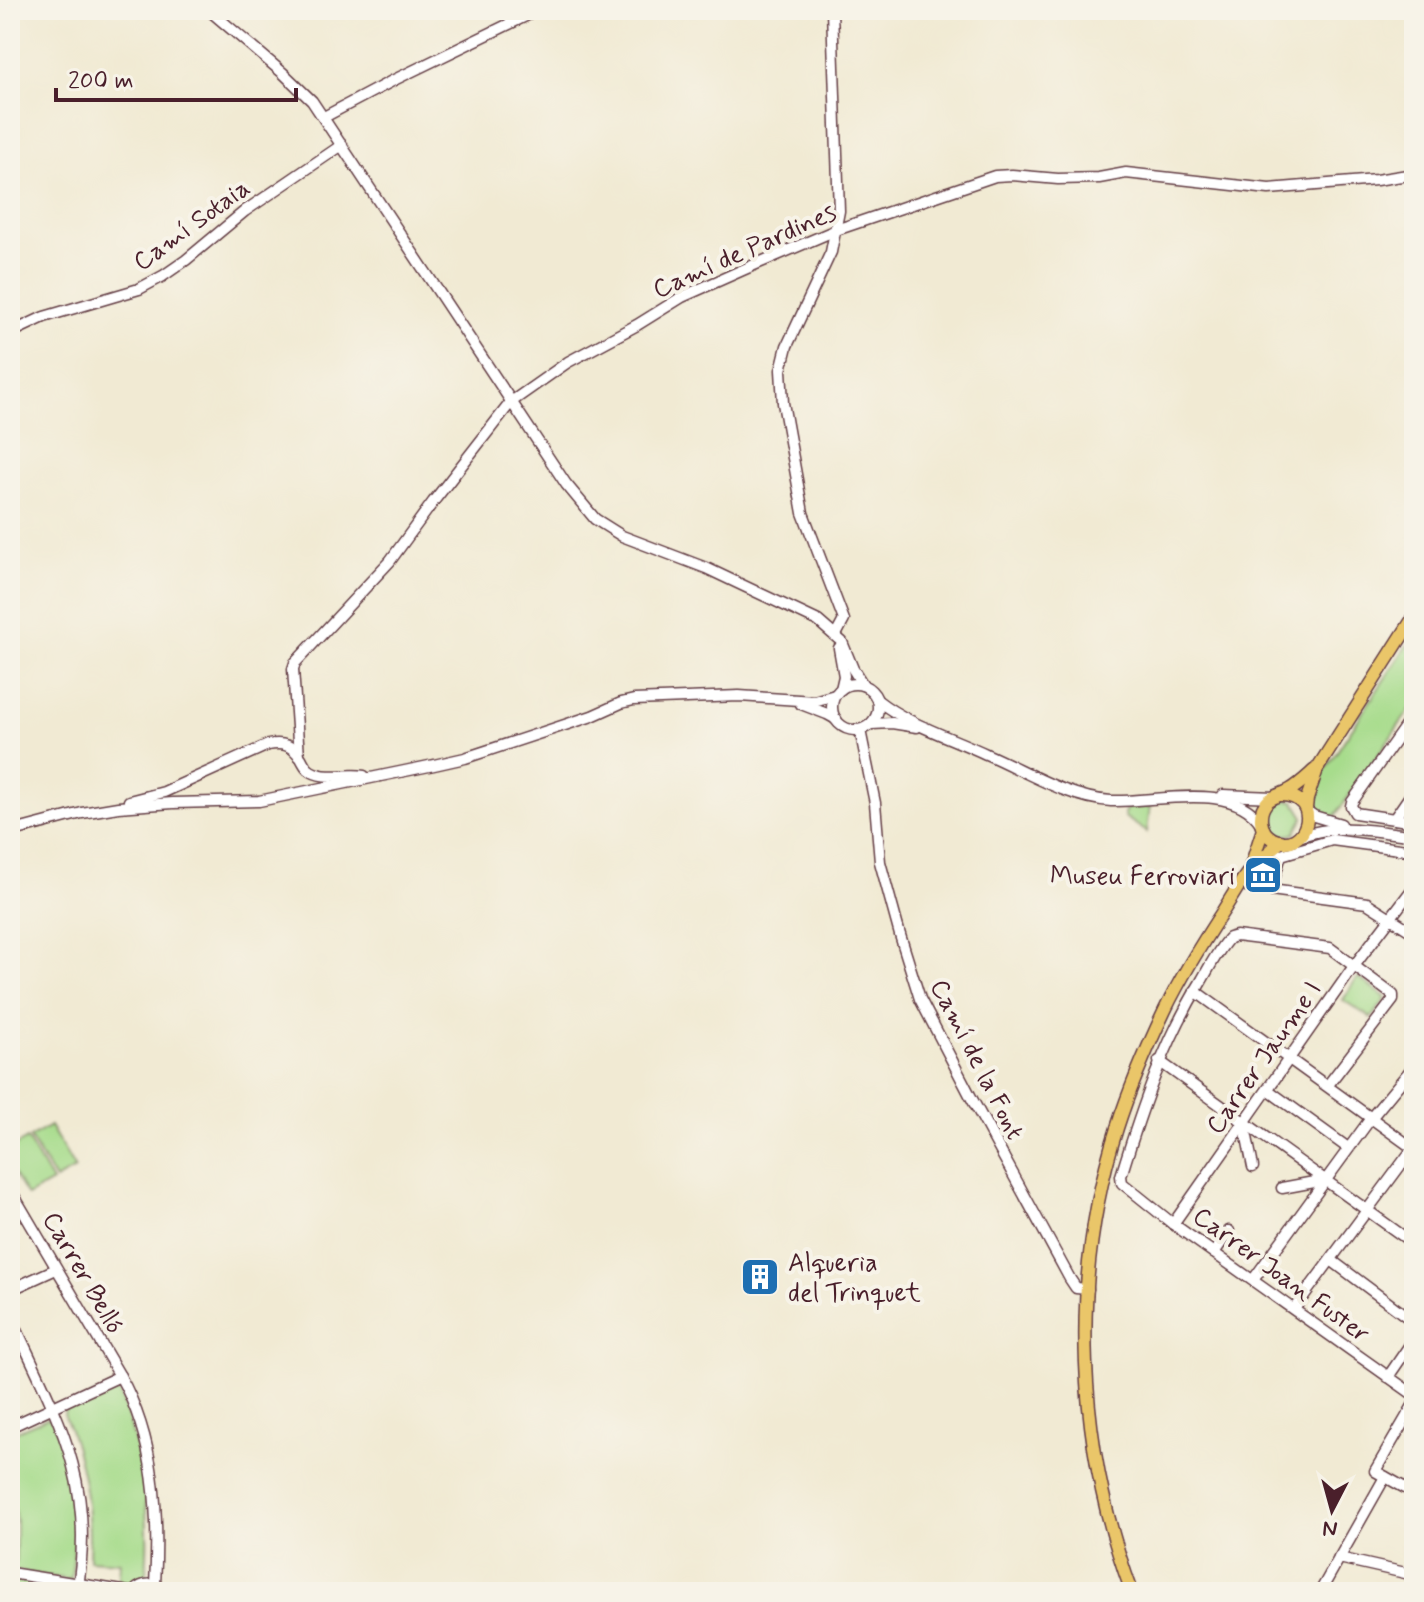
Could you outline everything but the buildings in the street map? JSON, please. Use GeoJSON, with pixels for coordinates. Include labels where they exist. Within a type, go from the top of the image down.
{"type":"FeatureCollection","features":[{"type":"Feature","properties":{"kind":"main road"},"geometry":{"type":"LineString","coordinates":[[1262,827],[1268,835],[1287,842],[1297,838],[1305,829],[1307,799],[1317,769],[1414,617]]}},
{"type":"Feature","properties":{"kind":"main road"},"geometry":{"type":"LineString","coordinates":[[1249,872],[1262,827],[1261,812],[1269,801],[1293,789],[1317,769]]}},
{"type":"Feature","properties":{"kind":"main road"},"geometry":{"type":"LineString","coordinates":[[1278,796],[1296,798],[1306,810]]}},
{"type":"Feature","properties":{"kind":"main road"},"geometry":{"type":"LineString","coordinates":[[1132,1592],[1109,1520],[1088,1404],[1082,1289],[1103,1179],[1133,1082],[1184,973],[1249,872],[1281,841]]}},
{"type":"Feature","properties":{"kind":"street"},"geometry":{"type":"LineString","coordinates":[[209,10],[301,90],[324,117],[511,402],[589,513],[602,525],[622,536],[706,568],[807,614],[842,642],[863,685]]}},
{"type":"Feature","properties":{"kind":"street"},"geometry":{"type":"LineString","coordinates":[[324,117],[538,10]]}},
{"type":"Feature","properties":{"kind":"street"},"geometry":{"type":"LineString","coordinates":[[832,10],[839,211],[831,252],[787,346],[781,370],[783,403],[803,513],[844,620],[836,635],[844,676],[832,709],[836,719]]}},
{"type":"Feature","properties":{"kind":"street","name":"Camí Sotaia"},"geometry":{"type":"LineString","coordinates":[[10,333],[44,317],[139,289],[163,276],[245,211],[342,145]]}},
{"type":"Feature","properties":{"kind":"street","name":"Camí de Pardines"},"geometry":{"type":"LineString","coordinates":[[299,756],[295,663],[390,561],[511,402],[568,362],[682,297],[836,230],[995,176],[1058,179],[1099,178],[1126,173],[1269,189],[1414,174]]}},
{"type":"Feature","properties":{"kind":"street"},"geometry":{"type":"LineString","coordinates":[[10,832],[118,807],[259,801],[465,758],[592,716],[627,701],[712,696],[814,701],[850,684],[863,685],[872,690],[877,700],[878,712],[872,724]]}},
{"type":"Feature","properties":{"kind":"street"},"geometry":{"type":"LineString","coordinates":[[784,699],[812,707],[836,719],[845,728],[860,730],[872,724],[892,723],[927,729]]}},
{"type":"Feature","properties":{"kind":"street"},"geometry":{"type":"LineString","coordinates":[[877,700],[927,729],[1055,786],[1093,799],[1123,801],[1241,794],[1278,796]]}},
{"type":"Feature","properties":{"kind":"street"},"geometry":{"type":"LineString","coordinates":[[1412,721],[1351,806],[1355,813],[1414,822]]}},
{"type":"Feature","properties":{"kind":"street"},"geometry":{"type":"LineString","coordinates":[[277,743],[297,728]]}},
{"type":"Feature","properties":{"kind":"street","name":"Camí de la Font"},"geometry":{"type":"LineString","coordinates":[[860,730],[875,803],[880,862],[920,999],[1039,1226],[1082,1289]]}},
{"type":"Feature","properties":{"kind":"street"},"geometry":{"type":"LineString","coordinates":[[118,807],[132,799],[164,792],[277,743],[288,745],[308,769],[316,773],[370,778]]}},
{"type":"Feature","properties":{"kind":"street"},"geometry":{"type":"LineString","coordinates":[[1394,819],[1414,790]]}},
{"type":"Feature","properties":{"kind":"street"},"geometry":{"type":"LineString","coordinates":[[1213,797],[1245,807],[1256,815],[1262,827]]}},
{"type":"Feature","properties":{"kind":"street"},"geometry":{"type":"LineString","coordinates":[[1306,810],[1314,816],[1350,827],[1414,836]]}},
{"type":"Feature","properties":{"kind":"street"},"geometry":{"type":"LineString","coordinates":[[1297,838],[1325,829],[1350,827]]}},
{"type":"Feature","properties":{"kind":"street"},"geometry":{"type":"LineString","coordinates":[[1271,888],[1281,855],[1328,840],[1414,851]]}},
{"type":"Feature","properties":{"kind":"street"},"geometry":{"type":"LineString","coordinates":[[1248,887],[1363,902],[1414,933]]}},
{"type":"Feature","properties":{"kind":"street","name":"Carrer Jaume I"},"geometry":{"type":"LineString","coordinates":[[1173,1224],[1354,966],[1414,887]]}},
{"type":"Feature","properties":{"kind":"street"},"geometry":{"type":"LineString","coordinates":[[1328,1085],[1393,1000],[1391,993],[1330,948],[1236,936],[1226,940],[1195,991],[1159,1061],[1414,1244]]}},
{"type":"Feature","properties":{"kind":"street"},"geometry":{"type":"LineString","coordinates":[[1195,991],[1414,1148],[1294,1309]]}},
{"type":"Feature","properties":{"kind":"street","name":"Carrer Joan Fuster"},"geometry":{"type":"LineString","coordinates":[[1159,1061],[1121,1176],[1124,1187],[1414,1395]]}},
{"type":"Feature","properties":{"kind":"street"},"geometry":{"type":"LineString","coordinates":[[1253,1280],[1348,1148],[1414,1066]]}},
{"type":"Feature","properties":{"kind":"street"},"geometry":{"type":"LineString","coordinates":[[1268,1090],[1348,1148]]}},
{"type":"Feature","properties":{"kind":"street"},"geometry":{"type":"LineString","coordinates":[[1244,1122],[1253,1167]]}},
{"type":"Feature","properties":{"kind":"street"},"geometry":{"type":"LineString","coordinates":[[1282,1188],[1325,1180]]}},
{"type":"Feature","properties":{"kind":"street","name":"Carrer Belló"},"geometry":{"type":"LineString","coordinates":[[10,1189],[134,1404],[151,1466],[157,1516],[155,1585]]}},
{"type":"Feature","properties":{"kind":"street"},"geometry":{"type":"LineString","coordinates":[[1214,1253],[1229,1231]]}},
{"type":"Feature","properties":{"kind":"street"},"geometry":{"type":"LineString","coordinates":[[1331,1260],[1414,1322]]}},
{"type":"Feature","properties":{"kind":"street"},"geometry":{"type":"LineString","coordinates":[[10,1290],[56,1269]]}},
{"type":"Feature","properties":{"kind":"street"},"geometry":{"type":"LineString","coordinates":[[10,1315],[68,1444],[79,1489],[82,1542],[78,1588]]}},
{"type":"Feature","properties":{"kind":"street"},"geometry":{"type":"LineString","coordinates":[[1388,1377],[1414,1339]]}},
{"type":"Feature","properties":{"kind":"street"},"geometry":{"type":"LineString","coordinates":[[10,1427],[120,1376]]}},
{"type":"Feature","properties":{"kind":"street"},"geometry":{"type":"LineString","coordinates":[[1320,1592],[1414,1404]]}},
{"type":"Feature","properties":{"kind":"street"},"geometry":{"type":"LineString","coordinates":[[1380,1474],[1414,1493]]}},
{"type":"Feature","properties":{"kind":"street"},"geometry":{"type":"LineString","coordinates":[[1339,1558],[1414,1575]]}},
{"type":"Feature","properties":{"kind":"street"},"geometry":{"type":"LineString","coordinates":[[10,1573],[78,1588],[131,1592],[144,1585],[155,1585],[165,1592]]}},
{"type":"Feature","properties":{"kind":"green space"},"geometry":{"type":"Polygon","coordinates":[[[1407,645],[1414,646],[1414,704],[1334,817],[1315,812],[1312,801],[1319,779],[1407,645]]]}},
{"type":"Feature","properties":{"kind":"green space"},"geometry":{"type":"Polygon","coordinates":[[[1282,799],[1294,801],[1304,817],[1295,834],[1277,834],[1268,825],[1269,812],[1282,799]]]}},
{"type":"Feature","properties":{"kind":"green space"},"geometry":{"type":"Polygon","coordinates":[[[1150,807],[1147,832],[1124,815],[1129,808],[1150,807]]]}},
{"type":"Feature","properties":{"kind":"green space"},"geometry":{"type":"Polygon","coordinates":[[[1359,978],[1385,997],[1371,1018],[1343,1000],[1359,978]]]}},
{"type":"Feature","properties":{"kind":"green space"},"geometry":{"type":"Polygon","coordinates":[[[50,1126],[75,1169],[55,1180],[30,1138],[50,1126]]]}},
{"type":"Feature","properties":{"kind":"green space"},"geometry":{"type":"Polygon","coordinates":[[[27,1139],[52,1182],[27,1196],[10,1168],[10,1149],[27,1139]]]}},
{"type":"Feature","properties":{"kind":"green space"},"geometry":{"type":"Polygon","coordinates":[[[113,1386],[118,1390],[133,1435],[146,1504],[146,1575],[136,1578],[123,1589],[118,1588],[120,1562],[89,1560],[89,1522],[84,1486],[64,1414],[65,1409],[113,1386]]]}},
{"type":"Feature","properties":{"kind":"green space"},"geometry":{"type":"Polygon","coordinates":[[[47,1418],[52,1420],[65,1459],[72,1499],[74,1539],[71,1580],[14,1570],[16,1521],[10,1482],[10,1434],[47,1418]]]}},
{"type":"Feature","properties":{"kind":"green space"},"geometry":{"type":"Polygon","coordinates":[[[13,1575],[71,1584],[69,1592],[10,1591],[13,1575]]]}},
{"type":"Feature","properties":{"kind":"place","name":"Museu Ferroviari"},"geometry":{"type":"Point","coordinates":[1263,875]}},
{"type":"Feature","properties":{"kind":"place","name":"Alqueria del Trinquet"},"geometry":{"type":"Point","coordinates":[760,1277]}}]}
